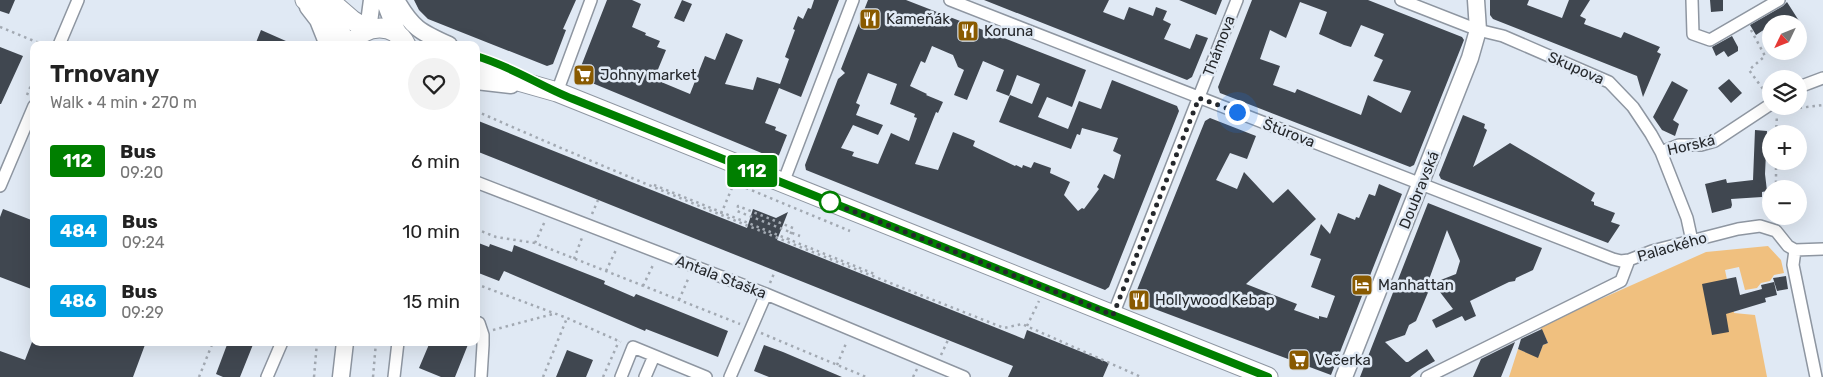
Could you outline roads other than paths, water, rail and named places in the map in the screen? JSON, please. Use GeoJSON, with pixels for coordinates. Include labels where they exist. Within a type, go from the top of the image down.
{"type":"FeatureCollection","features":[{"type":"Feature","properties":{"kind":"main road"},"geometry":{"type":"LineString","coordinates":[[303,0],[333,24],[345,41]]}},
{"type":"Feature","properties":{"kind":"main road"},"geometry":{"type":"LineString","coordinates":[[329,0],[352,20],[368,30]]}},
{"type":"Feature","properties":{"kind":"main road"},"geometry":{"type":"LineString","coordinates":[[355,41],[368,30],[383,28],[392,30],[405,41]]}},
{"type":"Feature","properties":{"kind":"main road"},"geometry":{"type":"LineString","coordinates":[[480,50],[557,92]]}},
{"type":"Feature","properties":{"kind":"main road"},"geometry":{"type":"LineString","coordinates":[[480,70],[557,92],[1113,315],[1256,375]]}},
{"type":"Feature","properties":{"kind":"street"},"geometry":{"type":"LineString","coordinates":[[61,41],[78,0]]}},
{"type":"Feature","properties":{"kind":"street"},"geometry":{"type":"LineString","coordinates":[[303,0],[318,20],[326,41]]}},
{"type":"Feature","properties":{"kind":"street"},"geometry":{"type":"LineString","coordinates":[[368,30],[372,0]]}},
{"type":"Feature","properties":{"kind":"street"},"geometry":{"type":"LineString","coordinates":[[384,0],[393,23],[405,41]]}},
{"type":"Feature","properties":{"kind":"street"},"geometry":{"type":"LineString","coordinates":[[396,0],[407,19],[416,29],[440,41]]}},
{"type":"Feature","properties":{"kind":"street"},"geometry":{"type":"LineString","coordinates":[[480,82],[557,92],[591,0]]}},
{"type":"Feature","properties":{"kind":"street"},"geometry":{"type":"LineString","coordinates":[[783,183],[853,0]]}},
{"type":"Feature","properties":{"kind":"street","name":"Štúrova"},"geometry":{"type":"LineString","coordinates":[[950,0],[1613,260],[1629,260]]}},
{"type":"Feature","properties":{"kind":"street","name":"Thámova"},"geometry":{"type":"LineString","coordinates":[[1113,315],[1237,0]]}},
{"type":"Feature","properties":{"kind":"street","name":"Skupova"},"geometry":{"type":"LineString","coordinates":[[1401,0],[1478,30],[1503,36],[1609,82],[1633,107],[1661,152],[1687,218],[1692,241]]}},
{"type":"Feature","properties":{"kind":"street","name":"Doubravská"},"geometry":{"type":"LineString","coordinates":[[1344,377],[1470,58],[1478,30],[1476,0]]}},
{"type":"Feature","properties":{"kind":"street"},"geometry":{"type":"LineString","coordinates":[[1692,1],[1693,34],[1710,40],[1779,0]]}},
{"type":"Feature","properties":{"kind":"street"},"geometry":{"type":"LineString","coordinates":[[1807,84],[1823,78]]}},
{"type":"Feature","properties":{"kind":"street"},"geometry":{"type":"LineString","coordinates":[[0,186],[30,115]]}},
{"type":"Feature","properties":{"kind":"street","name":"Horská"},"geometry":{"type":"LineString","coordinates":[[1661,152],[1679,146],[1702,145],[1715,141],[1762,115]]}},
{"type":"Feature","properties":{"kind":"street","name":"Antala Staška"},"geometry":{"type":"LineString","coordinates":[[480,183],[766,294],[964,377]]}},
{"type":"Feature","properties":{"kind":"street","name":"Palackého"},"geometry":{"type":"LineString","coordinates":[[1427,377],[1621,281],[1629,260],[1652,251],[1738,229],[1760,226],[1776,231],[1788,246],[1795,250]]}},
{"type":"Feature","properties":{"kind":"street"},"geometry":{"type":"LineString","coordinates":[[1816,377],[1793,265],[1795,250],[1823,249]]}},
{"type":"Feature","properties":{"kind":"street"},"geometry":{"type":"LineString","coordinates":[[730,377],[766,294]]}},
{"type":"Feature","properties":{"kind":"street"},"geometry":{"type":"LineString","coordinates":[[480,332],[483,346],[481,377]]}},
{"type":"Feature","properties":{"kind":"street"},"geometry":{"type":"LineString","coordinates":[[267,377],[280,346]]}},
{"type":"Feature","properties":{"kind":"street"},"geometry":{"type":"LineString","coordinates":[[341,377],[345,346]]}},
{"type":"Feature","properties":{"kind":"street"},"geometry":{"type":"LineString","coordinates":[[394,377],[398,346]]}},
{"type":"Feature","properties":{"kind":"street"},"geometry":{"type":"LineString","coordinates":[[621,377],[633,347],[706,377]]}},
{"type":"Feature","properties":{"kind":"street"},"geometry":{"type":"LineString","coordinates":[[645,377],[654,356]]}},
{"type":"Feature","properties":{"kind":"place","name":"Kameňák"},"geometry":{"type":"Point","coordinates":[870,19]}},
{"type":"Feature","properties":{"kind":"place","name":"Koruna"},"geometry":{"type":"Point","coordinates":[968,31]}},
{"type":"Feature","properties":{"kind":"place","name":"Johny market"},"geometry":{"type":"Point","coordinates":[584,75]}},
{"type":"Feature","properties":{"kind":"place","name":"Manhattan"},"geometry":{"type":"Point","coordinates":[1362,285]}},
{"type":"Feature","properties":{"kind":"place","name":"Hollywood Kebap"},"geometry":{"type":"Point","coordinates":[1139,300]}},
{"type":"Feature","properties":{"kind":"place","name":"Večerka"},"geometry":{"type":"Point","coordinates":[1299,360]}}]}
